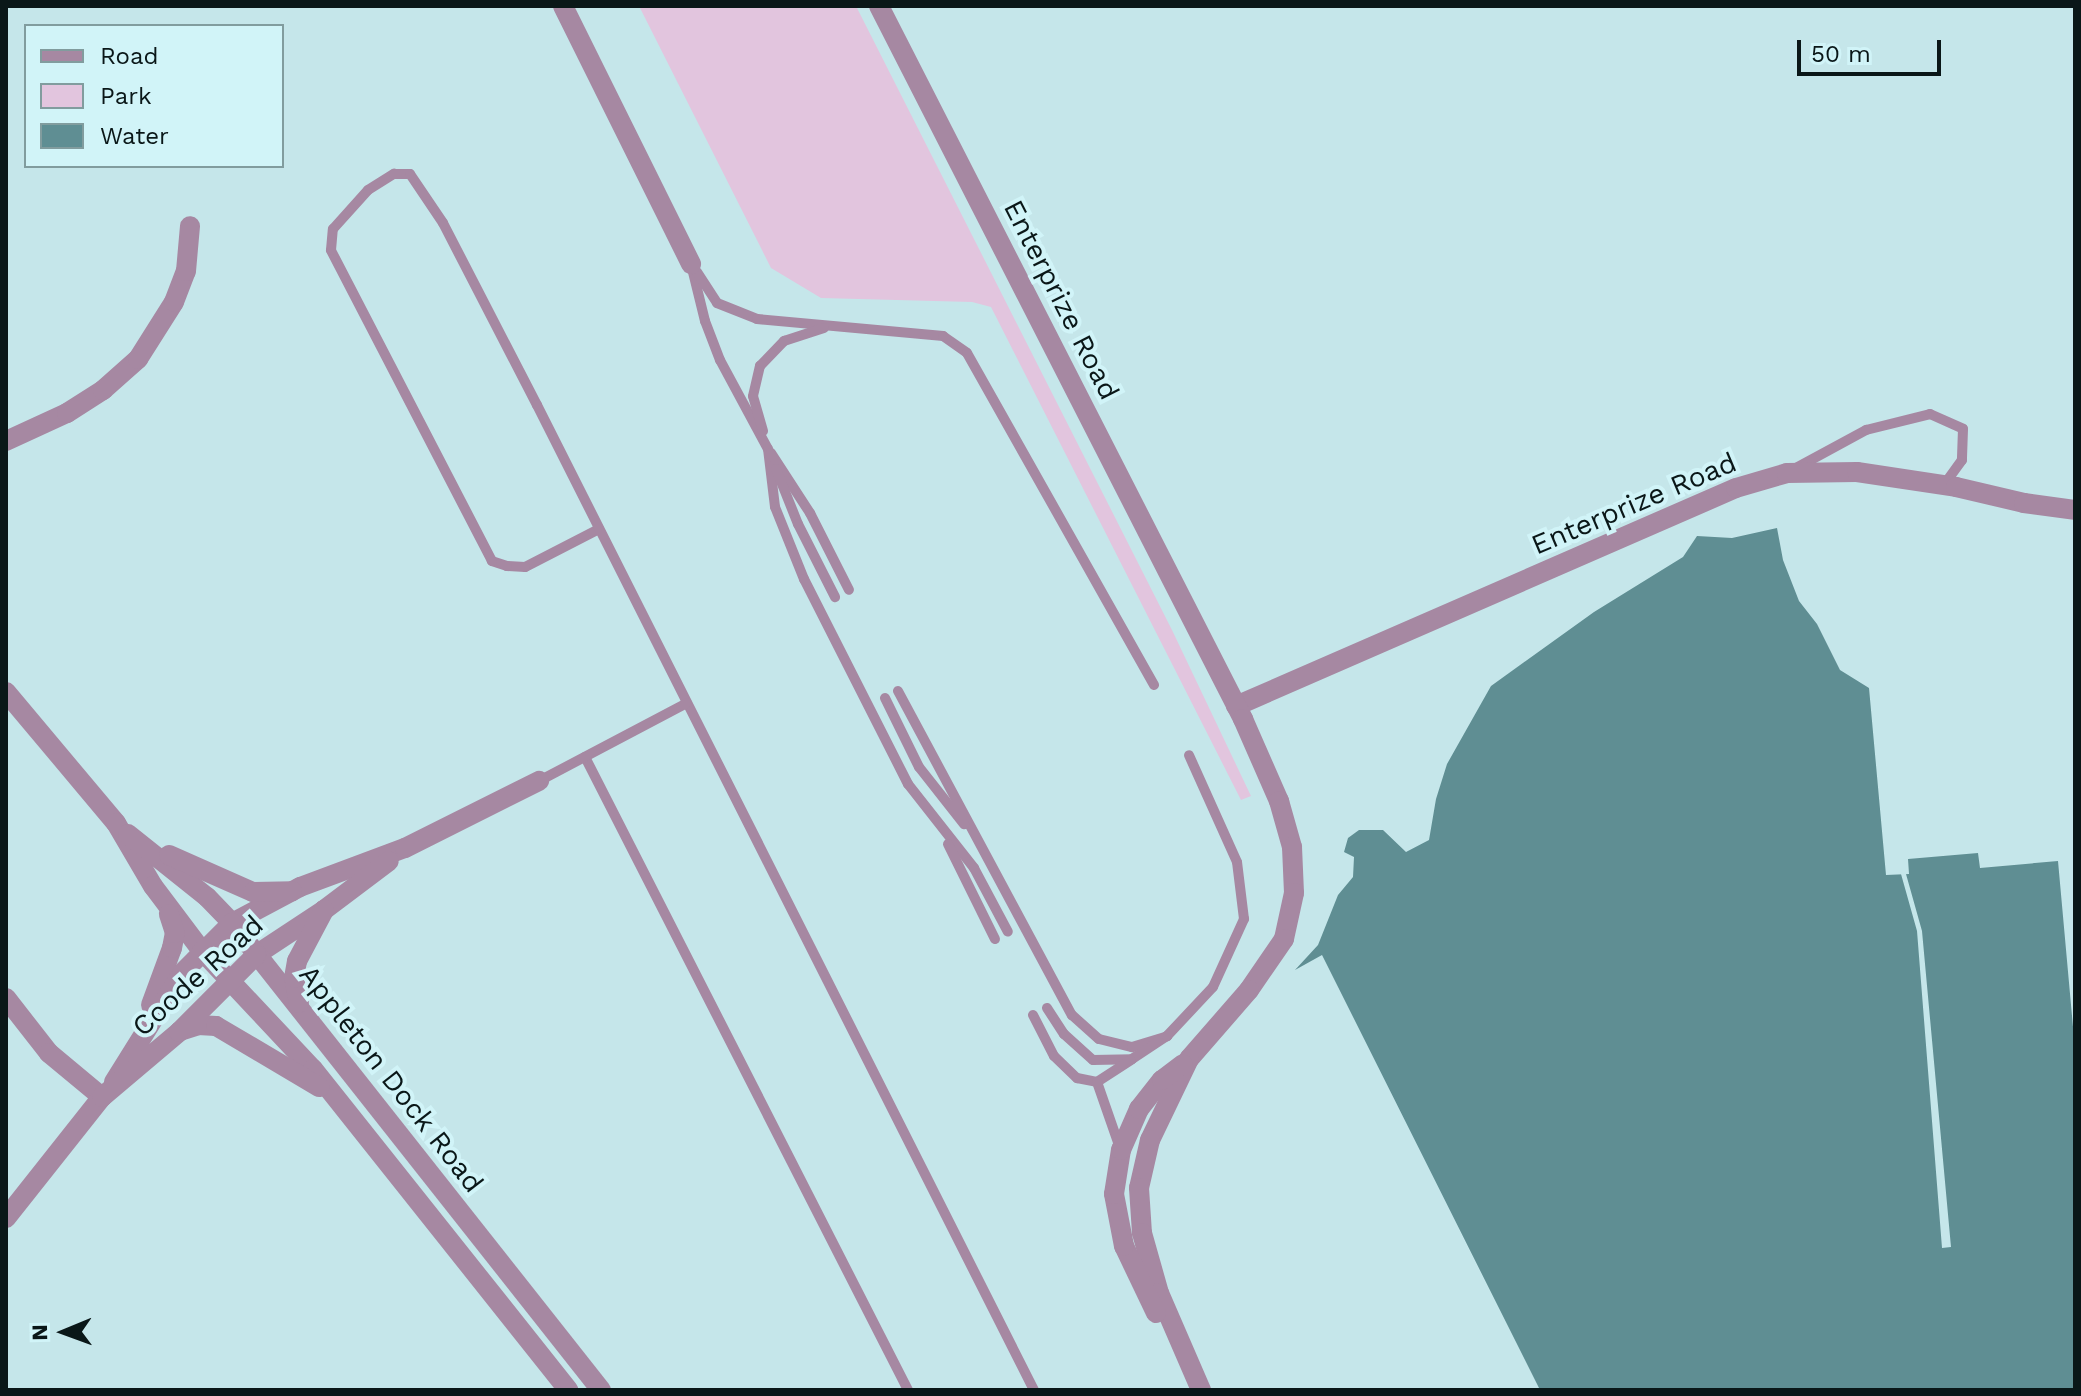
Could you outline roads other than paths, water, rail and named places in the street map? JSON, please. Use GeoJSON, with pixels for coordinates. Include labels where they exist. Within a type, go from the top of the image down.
{"type":"FeatureCollection","features":[{"type":"Feature","properties":{"kind":"street"},"geometry":{"type":"LineString","coordinates":[[563,6],[691,264]]}},
{"type":"Feature","properties":{"kind":"street","name":"Enterprize Road"},"geometry":{"type":"LineString","coordinates":[[879,6],[1236,706],[1279,801],[1292,847],[1294,893],[1284,939],[1249,990],[1189,1059],[1162,1080],[1139,1109],[1121,1150],[1114,1194],[1124,1246],[1148,1299],[1190,1367]]}},
{"type":"Feature","properties":{"kind":"street"},"geometry":{"type":"LineString","coordinates":[[6,441],[67,413],[103,390],[138,359],[174,302],[186,271],[190,226]]}},
{"type":"Feature","properties":{"kind":"street","name":"Enterprize Road"},"geometry":{"type":"LineString","coordinates":[[1236,706],[1736,488],[1787,473],[1857,472],[2075,510]]}},
{"type":"Feature","properties":{"kind":"street","name":"Appleton Dock Road"},"geometry":{"type":"LineString","coordinates":[[6,692],[112,820],[164,901],[202,951],[313,1069],[568,1390]]}},
{"type":"Feature","properties":{"kind":"street","name":"Coode Road"},"geometry":{"type":"LineString","coordinates":[[6,1218],[105,1094],[182,973],[232,923],[292,891],[405,848],[539,781]]}},
{"type":"Feature","properties":{"kind":"street","name":"Appleton Dock Road"},"geometry":{"type":"LineString","coordinates":[[112,820],[207,897],[232,923],[601,1390]]}},
{"type":"Feature","properties":{"kind":"street"},"geometry":{"type":"LineString","coordinates":[[133,838],[253,892],[292,891]]}},
{"type":"Feature","properties":{"kind":"street","name":"Coode Road"},"geometry":{"type":"LineString","coordinates":[[105,1094],[179,1032],[256,955],[324,910],[405,848]]}},
{"type":"Feature","properties":{"kind":"street"},"geometry":{"type":"LineString","coordinates":[[128,1056],[172,948],[175,933],[164,901]]}},
{"type":"Feature","properties":{"kind":"street"},"geometry":{"type":"LineString","coordinates":[[303,1012],[296,996],[294,978],[297,961],[324,910]]}},
{"type":"Feature","properties":{"kind":"street"},"geometry":{"type":"LineString","coordinates":[[6,998],[49,1053],[105,1094]]}},
{"type":"Feature","properties":{"kind":"street"},"geometry":{"type":"LineString","coordinates":[[179,1032],[198,1025],[216,1026],[311,1082],[341,1104]]}},
{"type":"Feature","properties":{"kind":"street","name":"Enterprize Road"},"geometry":{"type":"LineString","coordinates":[[1189,1059],[1150,1140],[1139,1188],[1142,1233],[1159,1293],[1201,1390]]}},
{"type":"Feature","properties":{"kind":"lane"},"geometry":{"type":"LineString","coordinates":[[599,529],[525,567],[492,561],[331,250],[333,229],[368,190],[394,174],[410,174],[443,223],[599,529],[1034,1390]]}},
{"type":"Feature","properties":{"kind":"lane"},"geometry":{"type":"LineString","coordinates":[[691,264],[717,303],[757,319],[943,336],[967,353],[1154,685]]}},
{"type":"Feature","properties":{"kind":"lane"},"geometry":{"type":"LineString","coordinates":[[691,264],[705,321],[720,360],[768,449],[810,513],[849,590]]}},
{"type":"Feature","properties":{"kind":"lane"},"geometry":{"type":"LineString","coordinates":[[828,327],[784,341],[760,366],[753,396],[768,449],[798,524],[835,597]]}},
{"type":"Feature","properties":{"kind":"lane"},"geometry":{"type":"LineString","coordinates":[[1787,473],[1866,430],[1930,414],[1963,429],[1962,460],[1944,485]]}},
{"type":"Feature","properties":{"kind":"lane"},"geometry":{"type":"LineString","coordinates":[[768,449],[775,507],[804,579],[908,784],[974,868],[1008,932]]}},
{"type":"Feature","properties":{"kind":"lane"},"geometry":{"type":"LineString","coordinates":[[898,691],[1072,1015],[1099,1039],[1132,1047],[1167,1036]]}},
{"type":"Feature","properties":{"kind":"lane"},"geometry":{"type":"LineString","coordinates":[[885,698],[919,767],[981,844]]}},
{"type":"Feature","properties":{"kind":"lane"},"geometry":{"type":"LineString","coordinates":[[539,781],[687,703]]}},
{"type":"Feature","properties":{"kind":"lane"},"geometry":{"type":"LineString","coordinates":[[1033,1015],[1054,1056],[1077,1078],[1097,1082],[1167,1036],[1213,987],[1244,919],[1237,862],[1189,755]]}},
{"type":"Feature","properties":{"kind":"lane"},"geometry":{"type":"LineString","coordinates":[[585,757],[908,1390]]}},
{"type":"Feature","properties":{"kind":"lane"},"geometry":{"type":"LineString","coordinates":[[939,827],[995,939]]}},
{"type":"Feature","properties":{"kind":"lane"},"geometry":{"type":"LineString","coordinates":[[1047,1008],[1064,1034],[1093,1060],[1132,1059]]}},
{"type":"Feature","properties":{"kind":"lane"},"geometry":{"type":"LineString","coordinates":[[1097,1082],[1121,1150]]}},
{"type":"Feature","properties":{"kind":"water"},"geometry":{"type":"Polygon","coordinates":[[[1777,528],[1783,560],[1799,601],[1817,624],[1840,670],[1869,688],[1886,875],[1909,874],[1908,859],[1978,853],[1980,868],[2058,861],[2075,1049],[2075,1390],[1540,1390],[1322,955],[1295,970],[1318,945],[1338,895],[1353,877],[1354,857],[1344,852],[1348,838],[1359,830],[1383,830],[1406,852],[1429,840],[1436,799],[1447,764],[1491,686],[1594,612],[1683,557],[1697,536],[1732,538],[1777,528]]]}}]}
